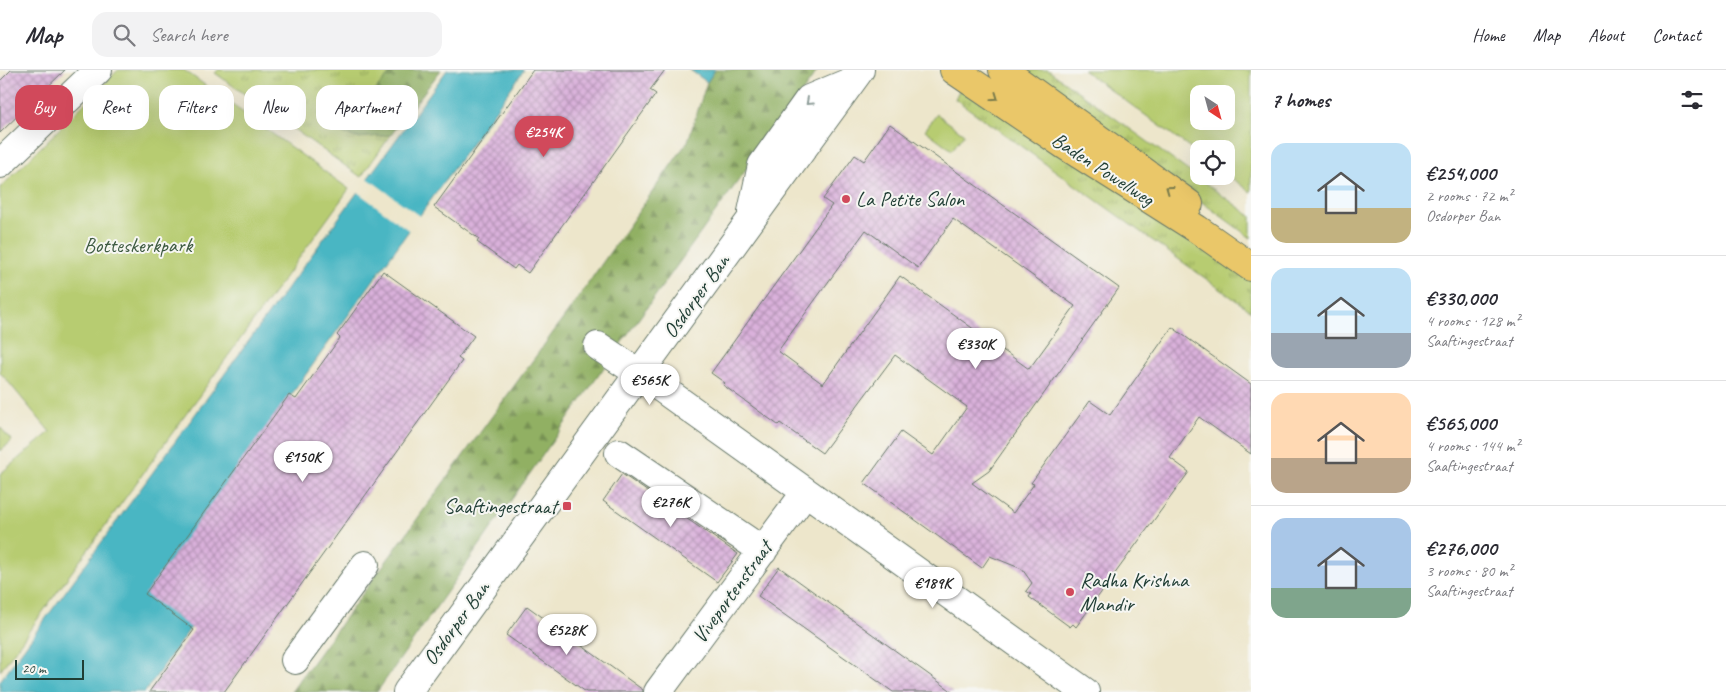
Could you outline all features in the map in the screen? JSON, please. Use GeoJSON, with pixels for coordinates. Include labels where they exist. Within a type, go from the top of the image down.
{"type":"FeatureCollection","features":[{"type":"Feature","properties":{"kind":"main road","name":"Baden Powellweg"},"geometry":{"type":"LineString","coordinates":[[954,70],[1066,146],[1197,229],[1251,267]]}},
{"type":"Feature","properties":{"kind":"main road","name":"Baden Powellweg"},"geometry":{"type":"LineString","coordinates":[[1003,70],[1251,248]]}},
{"type":"Feature","properties":{"kind":"street"},"geometry":{"type":"LineString","coordinates":[[0,164],[98,70]]}},
{"type":"Feature","properties":{"kind":"street","name":"Osdorper Ban"},"geometry":{"type":"LineString","coordinates":[[407,692],[856,76]]}},
{"type":"Feature","properties":{"kind":"street"},"geometry":{"type":"LineString","coordinates":[[598,346],[640,373],[1085,692]]}},
{"type":"Feature","properties":{"kind":"street"},"geometry":{"type":"LineString","coordinates":[[619,453],[763,551]]}},
{"type":"Feature","properties":{"kind":"street","name":"Viveportenstraat"},"geometry":{"type":"LineString","coordinates":[[658,692],[806,492]]}},
{"type":"Feature","properties":{"kind":"street"},"geometry":{"type":"LineString","coordinates":[[295,660],[365,565]]}},
{"type":"Feature","properties":{"kind":"green space","name":"Botteskerkpark"},"geometry":{"type":"Polygon","coordinates":[[[118,70],[184,70],[205,85],[159,85],[159,130],[234,130],[234,106],[244,113],[244,130],[267,130],[349,189],[0,671],[0,474],[50,432],[0,372],[0,188],[58,130],[73,130],[73,115],[83,105],[83,130],[149,130],[149,85],[103,85],[118,70]]]}},
{"type":"Feature","properties":{"kind":"green space"},"geometry":{"type":"Polygon","coordinates":[[[218,70],[388,70],[391,72],[384,85],[316,85],[316,130],[361,130],[357,138],[391,135],[361,177],[295,130],[306,130],[306,85],[244,85],[244,94],[215,73],[218,70]]]}},
{"type":"Feature","properties":{"kind":"green space"},"geometry":{"type":"Polygon","coordinates":[[[388,70],[441,70],[418,100],[418,85],[380,85],[391,72],[388,70]]]}},
{"type":"Feature","properties":{"kind":"green space"},"geometry":{"type":"Polygon","coordinates":[[[715,70],[818,70],[617,349],[377,692],[291,692],[568,312],[688,141],[707,82],[715,70]]]}},
{"type":"Feature","properties":{"kind":"green space"},"geometry":{"type":"Polygon","coordinates":[[[1020,70],[1048,70],[1190,172],[1190,185],[1208,185],[1251,216],[1251,238],[1020,70]]]}},
{"type":"Feature","properties":{"kind":"green space"},"geometry":{"type":"Polygon","coordinates":[[[1083,70],[1251,70],[1251,192],[1235,180],[1235,140],[1190,140],[1190,147],[1083,70]]]}},
{"type":"Feature","properties":{"kind":"green space"},"geometry":{"type":"Polygon","coordinates":[[[960,88],[1251,272],[1251,311],[955,99],[960,88]]]}},
{"type":"Feature","properties":{"kind":"green space"},"geometry":{"type":"Polygon","coordinates":[[[937,114],[964,134],[952,150],[925,130],[937,114]]]}},
{"type":"Feature","properties":{"kind":"green space"},"geometry":{"type":"Polygon","coordinates":[[[342,130],[395,130],[391,135],[357,138],[340,132],[342,130]]]}},
{"type":"Feature","properties":{"kind":"green space"},"geometry":{"type":"Polygon","coordinates":[[[0,427],[12,441],[0,451],[0,427]]]}},
{"type":"Feature","properties":{"kind":"water"},"geometry":{"type":"Polygon","coordinates":[[[447,70],[524,70],[158,581],[202,612],[145,692],[0,692],[0,681],[403,130],[418,130],[418,110],[447,70]]]}},
{"type":"Feature","properties":{"kind":"water"},"geometry":{"type":"Polygon","coordinates":[[[690,70],[715,70],[707,82],[690,70]]]}},
{"type":"Feature","properties":{"kind":"pier"},"geometry":{"type":"Polygon","coordinates":[[[366,177],[422,218],[411,232],[356,191],[366,177]]]}},
{"type":"Feature","properties":{"kind":"building"},"geometry":{"type":"Polygon","coordinates":[[[11,70],[65,70],[50,85],[15,85],[15,118],[0,133],[0,81],[11,70]]]}},
{"type":"Feature","properties":{"kind":"building"},"geometry":{"type":"Polygon","coordinates":[[[533,70],[665,70],[650,90],[656,94],[528,273],[517,265],[514,269],[477,242],[479,239],[434,207],[533,70]]]}},
{"type":"Feature","properties":{"kind":"building"},"geometry":{"type":"Polygon","coordinates":[[[890,124],[1119,288],[989,471],[972,483],[1013,513],[1034,484],[1031,483],[1090,401],[1110,415],[1172,327],[1251,384],[1251,454],[1199,417],[1170,458],[1189,472],[1076,627],[1073,624],[1070,627],[1029,597],[1031,594],[1026,591],[1032,583],[1022,569],[990,556],[982,568],[864,483],[901,432],[933,455],[967,407],[895,355],[822,453],[780,423],[778,425],[723,385],[725,383],[711,373],[832,205],[823,199],[855,155],[864,161],[890,124]],[[953,219],[918,268],[866,230],[778,351],[823,384],[900,276],[1029,369],[1075,306],[953,219]]]}},
{"type":"Feature","properties":{"kind":"building"},"geometry":{"type":"Polygon","coordinates":[[[383,271],[474,336],[458,358],[462,361],[224,692],[149,692],[194,630],[145,594],[289,395],[296,399],[340,338],[337,335],[383,271]]]}},
{"type":"Feature","properties":{"kind":"building"},"geometry":{"type":"Polygon","coordinates":[[[622,474],[738,554],[717,582],[603,501],[622,474]]]}},
{"type":"Feature","properties":{"kind":"building"},"geometry":{"type":"Polygon","coordinates":[[[779,567],[953,692],[893,692],[758,596],[779,567]]]}},
{"type":"Feature","properties":{"kind":"building"},"geometry":{"type":"Polygon","coordinates":[[[527,606],[643,690],[643,692],[586,692],[506,635],[527,606]]]}},
{"type":"Feature","properties":{"kind":"place","name":"La Petite Salon"},"geometry":{"type":"Point","coordinates":[846,199]}},
{"type":"Feature","properties":{"kind":"place","name":"Saaftingestraat"},"geometry":{"type":"Point","coordinates":[567,506]}},
{"type":"Feature","properties":{"kind":"place","name":"Radha Krishna Mandir"},"geometry":{"type":"Point","coordinates":[1070,592]}}]}
